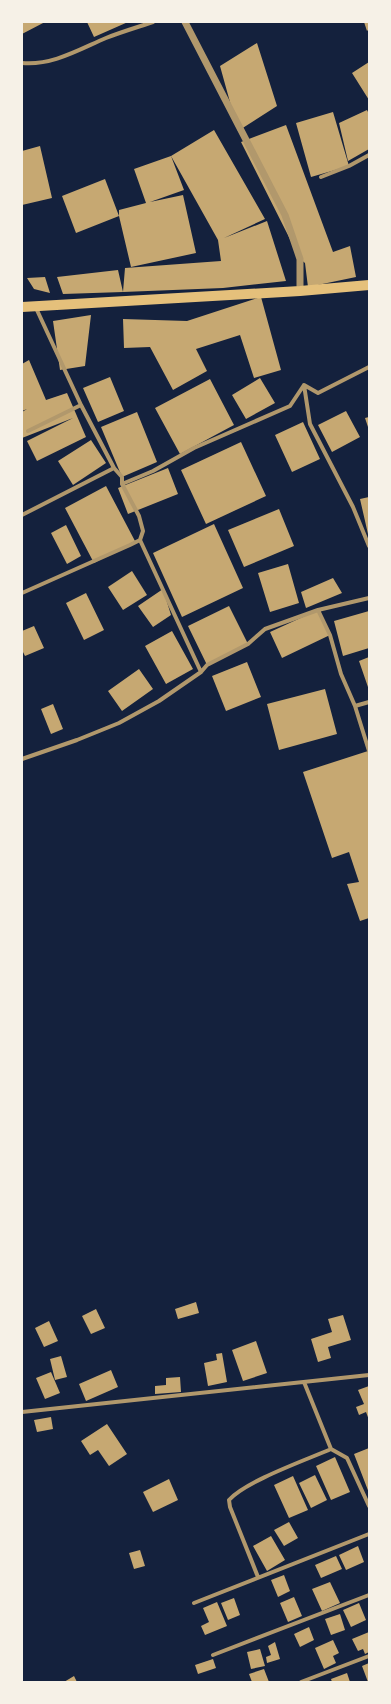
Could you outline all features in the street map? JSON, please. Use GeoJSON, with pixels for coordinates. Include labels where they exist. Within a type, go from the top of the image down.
{"type":"FeatureCollection","features":[{"type":"Feature","properties":{"kind":"main road"},"geometry":{"type":"LineString","coordinates":[[22,307],[300,291],[369,285]]}},
{"type":"Feature","properties":{"kind":"street"},"geometry":{"type":"LineString","coordinates":[[22,63],[29,64],[59,59],[108,37],[153,22]]}},
{"type":"Feature","properties":{"kind":"street"},"geometry":{"type":"LineString","coordinates":[[185,22],[285,215],[300,259],[300,291]]}},
{"type":"Feature","properties":{"kind":"street"},"geometry":{"type":"LineString","coordinates":[[321,177],[349,166],[369,155]]}},
{"type":"Feature","properties":{"kind":"street"},"geometry":{"type":"LineString","coordinates":[[36,306],[81,405],[114,468],[122,477],[122,484],[139,516],[143,531],[140,540],[201,672]]}},
{"type":"Feature","properties":{"kind":"street"},"geometry":{"type":"LineString","coordinates":[[304,385],[318,393],[369,367]]}},
{"type":"Feature","properties":{"kind":"street"},"geometry":{"type":"LineString","coordinates":[[122,484],[153,471],[194,448],[290,406],[304,385]]}},
{"type":"Feature","properties":{"kind":"street"},"geometry":{"type":"LineString","coordinates":[[304,385],[310,424],[353,507],[369,546]]}},
{"type":"Feature","properties":{"kind":"street"},"geometry":{"type":"LineString","coordinates":[[28,431],[81,405]]}},
{"type":"Feature","properties":{"kind":"street"},"geometry":{"type":"LineString","coordinates":[[22,515],[114,468]]}},
{"type":"Feature","properties":{"kind":"street"},"geometry":{"type":"LineString","coordinates":[[22,593],[140,540]]}},
{"type":"Feature","properties":{"kind":"street"},"geometry":{"type":"LineString","coordinates":[[22,759],[77,740],[119,723],[159,701],[201,672],[207,665],[248,644],[265,629],[318,610],[369,598]]}},
{"type":"Feature","properties":{"kind":"street"},"geometry":{"type":"LineString","coordinates":[[318,610],[330,635],[341,674],[355,706],[369,751]]}},
{"type":"Feature","properties":{"kind":"street"},"geometry":{"type":"LineString","coordinates":[[355,706],[369,702]]}},
{"type":"Feature","properties":{"kind":"street"},"geometry":{"type":"LineString","coordinates":[[22,1412],[369,1375]]}},
{"type":"Feature","properties":{"kind":"street"},"geometry":{"type":"LineString","coordinates":[[304,1382],[331,1449],[347,1458],[369,1506]]}},
{"type":"Feature","properties":{"kind":"street"},"geometry":{"type":"LineString","coordinates":[[258,1577],[230,1507],[230,1500],[235,1494],[269,1476],[331,1449]]}},
{"type":"Feature","properties":{"kind":"street"},"geometry":{"type":"LineString","coordinates":[[194,1603],[369,1534]]}},
{"type":"Feature","properties":{"kind":"street"},"geometry":{"type":"LineString","coordinates":[[213,1655],[369,1595]]}},
{"type":"Feature","properties":{"kind":"street"},"geometry":{"type":"LineString","coordinates":[[301,1682],[369,1656]]}},
{"type":"Feature","properties":{"kind":"building"},"geometry":{"type":"Polygon","coordinates":[[[22,22],[45,22],[22,34],[22,22]]]}},
{"type":"Feature","properties":{"kind":"building"},"geometry":{"type":"Polygon","coordinates":[[[87,22],[128,22],[94,37],[87,22]]]}},
{"type":"Feature","properties":{"kind":"building"},"geometry":{"type":"Polygon","coordinates":[[[364,22],[369,22],[369,29],[367,31],[364,22]]]}},
{"type":"Feature","properties":{"kind":"building"},"geometry":{"type":"Polygon","coordinates":[[[257,43],[277,106],[238,131],[220,66],[257,43]]]}},
{"type":"Feature","properties":{"kind":"building"},"geometry":{"type":"Polygon","coordinates":[[[369,62],[369,100],[352,73],[369,62]]]}},
{"type":"Feature","properties":{"kind":"building"},"geometry":{"type":"Polygon","coordinates":[[[367,110],[369,114],[369,149],[348,161],[339,123],[367,110]]]}},
{"type":"Feature","properties":{"kind":"building"},"geometry":{"type":"Polygon","coordinates":[[[333,112],[349,166],[311,177],[296,123],[333,112]]]}},
{"type":"Feature","properties":{"kind":"building"},"geometry":{"type":"Polygon","coordinates":[[[286,125],[333,252],[350,246],[356,277],[308,287],[305,263],[300,259],[241,142],[286,125]]]}},
{"type":"Feature","properties":{"kind":"building"},"geometry":{"type":"Polygon","coordinates":[[[214,130],[265,219],[224,238],[267,221],[286,281],[223,288],[123,292],[125,268],[221,261],[218,240],[171,156],[214,130]]]}},
{"type":"Feature","properties":{"kind":"building"},"geometry":{"type":"Polygon","coordinates":[[[40,146],[52,198],[22,205],[22,151],[40,146]]]}},
{"type":"Feature","properties":{"kind":"building"},"geometry":{"type":"Polygon","coordinates":[[[171,156],[184,190],[150,202],[183,195],[196,253],[131,267],[119,216],[119,210],[146,203],[134,169],[171,156]]]}},
{"type":"Feature","properties":{"kind":"building"},"geometry":{"type":"Polygon","coordinates":[[[105,179],[119,216],[76,233],[62,196],[105,179]]]}},
{"type":"Feature","properties":{"kind":"building"},"geometry":{"type":"Polygon","coordinates":[[[118,270],[123,292],[63,294],[57,277],[118,270]]]}},
{"type":"Feature","properties":{"kind":"building"},"geometry":{"type":"Polygon","coordinates":[[[45,277],[50,293],[34,289],[27,278],[45,277]]]}},
{"type":"Feature","properties":{"kind":"building"},"geometry":{"type":"Polygon","coordinates":[[[261,297],[281,370],[254,378],[240,335],[196,349],[207,371],[173,390],[150,347],[124,348],[123,319],[187,321],[261,297]]]}},
{"type":"Feature","properties":{"kind":"building"},"geometry":{"type":"Polygon","coordinates":[[[91,315],[85,366],[60,370],[53,321],[91,315]]]}},
{"type":"Feature","properties":{"kind":"building"},"geometry":{"type":"Polygon","coordinates":[[[29,360],[46,400],[67,393],[86,437],[37,461],[27,441],[73,418],[22,438],[22,412],[27,409],[22,411],[22,364],[29,360]]]}},
{"type":"Feature","properties":{"kind":"building"},"geometry":{"type":"Polygon","coordinates":[[[110,377],[124,411],[98,422],[83,388],[110,377]]]}},
{"type":"Feature","properties":{"kind":"building"},"geometry":{"type":"Polygon","coordinates":[[[260,378],[275,403],[246,419],[232,395],[260,378]]]}},
{"type":"Feature","properties":{"kind":"building"},"geometry":{"type":"Polygon","coordinates":[[[210,379],[234,425],[180,454],[155,408],[210,379]]]}},
{"type":"Feature","properties":{"kind":"building"},"geometry":{"type":"Polygon","coordinates":[[[346,411],[360,437],[332,452],[318,425],[346,411]]]}},
{"type":"Feature","properties":{"kind":"building"},"geometry":{"type":"Polygon","coordinates":[[[137,412],[157,462],[122,477],[101,427],[137,412]]]}},
{"type":"Feature","properties":{"kind":"building"},"geometry":{"type":"Polygon","coordinates":[[[369,417],[369,430],[365,418],[369,417]]]}},
{"type":"Feature","properties":{"kind":"building"},"geometry":{"type":"Polygon","coordinates":[[[303,422],[320,459],[292,472],[275,435],[303,422]]]}},
{"type":"Feature","properties":{"kind":"building"},"geometry":{"type":"Polygon","coordinates":[[[91,440],[106,463],[73,485],[58,461],[91,440]]]}},
{"type":"Feature","properties":{"kind":"building"},"geometry":{"type":"Polygon","coordinates":[[[241,442],[266,496],[206,524],[181,470],[241,442]]]}},
{"type":"Feature","properties":{"kind":"building"},"geometry":{"type":"Polygon","coordinates":[[[168,468],[178,494],[128,514],[118,488],[168,468]]]}},
{"type":"Feature","properties":{"kind":"building"},"geometry":{"type":"Polygon","coordinates":[[[106,486],[135,541],[94,563],[65,508],[106,486]]]}},
{"type":"Feature","properties":{"kind":"building"},"geometry":{"type":"Polygon","coordinates":[[[369,497],[369,534],[368,534],[360,499],[369,497]]]}},
{"type":"Feature","properties":{"kind":"building"},"geometry":{"type":"Polygon","coordinates":[[[279,509],[294,546],[244,567],[228,530],[279,509]]]}},
{"type":"Feature","properties":{"kind":"building"},"geometry":{"type":"Polygon","coordinates":[[[214,524],[243,588],[182,617],[153,553],[214,524]]]}},
{"type":"Feature","properties":{"kind":"building"},"geometry":{"type":"Polygon","coordinates":[[[66,525],[81,556],[67,564],[51,533],[66,525]]]}},
{"type":"Feature","properties":{"kind":"building"},"geometry":{"type":"Polygon","coordinates":[[[288,564],[299,603],[270,612],[258,573],[288,564]]]}},
{"type":"Feature","properties":{"kind":"building"},"geometry":{"type":"Polygon","coordinates":[[[132,571],[147,595],[123,610],[108,587],[132,571]]]}},
{"type":"Feature","properties":{"kind":"building"},"geometry":{"type":"Polygon","coordinates":[[[333,578],[342,593],[306,608],[301,592],[333,578]]]}},
{"type":"Feature","properties":{"kind":"building"},"geometry":{"type":"Polygon","coordinates":[[[163,589],[171,615],[153,627],[138,606],[163,589]]]}},
{"type":"Feature","properties":{"kind":"building"},"geometry":{"type":"Polygon","coordinates":[[[86,593],[104,630],[84,640],[66,603],[86,593]]]}},
{"type":"Feature","properties":{"kind":"building"},"geometry":{"type":"Polygon","coordinates":[[[229,606],[248,644],[207,665],[188,626],[229,606]]]}},
{"type":"Feature","properties":{"kind":"building"},"geometry":{"type":"Polygon","coordinates":[[[318,610],[330,635],[282,658],[270,632],[318,610]]]}},
{"type":"Feature","properties":{"kind":"building"},"geometry":{"type":"Polygon","coordinates":[[[369,611],[369,648],[343,656],[334,621],[369,611]]]}},
{"type":"Feature","properties":{"kind":"building"},"geometry":{"type":"Polygon","coordinates":[[[34,626],[44,648],[25,656],[22,650],[22,631],[34,626]]]}},
{"type":"Feature","properties":{"kind":"building"},"geometry":{"type":"Polygon","coordinates":[[[172,631],[193,669],[166,684],[145,646],[172,631]]]}},
{"type":"Feature","properties":{"kind":"building"},"geometry":{"type":"Polygon","coordinates":[[[369,657],[369,690],[359,661],[369,657]]]}},
{"type":"Feature","properties":{"kind":"building"},"geometry":{"type":"Polygon","coordinates":[[[247,662],[261,697],[226,711],[212,676],[247,662]]]}},
{"type":"Feature","properties":{"kind":"building"},"geometry":{"type":"Polygon","coordinates":[[[139,669],[153,689],[122,711],[108,691],[139,669]]]}},
{"type":"Feature","properties":{"kind":"building"},"geometry":{"type":"Polygon","coordinates":[[[325,689],[337,734],[279,750],[267,704],[325,689]]]}},
{"type":"Feature","properties":{"kind":"building"},"geometry":{"type":"Polygon","coordinates":[[[53,704],[63,729],[51,734],[41,709],[53,704]]]}},
{"type":"Feature","properties":{"kind":"building"},"geometry":{"type":"Polygon","coordinates":[[[368,751],[369,918],[360,921],[347,884],[359,882],[349,852],[332,858],[303,772],[368,751]]]}},
{"type":"Feature","properties":{"kind":"building"},"geometry":{"type":"Polygon","coordinates":[[[196,1302],[199,1313],[178,1319],[175,1309],[196,1302]]]}},
{"type":"Feature","properties":{"kind":"building"},"geometry":{"type":"Polygon","coordinates":[[[96,1309],[105,1328],[91,1334],[82,1316],[96,1309]]]}},
{"type":"Feature","properties":{"kind":"building"},"geometry":{"type":"Polygon","coordinates":[[[343,1315],[351,1340],[328,1347],[331,1358],[318,1362],[311,1339],[332,1332],[328,1319],[343,1315]]]}},
{"type":"Feature","properties":{"kind":"building"},"geometry":{"type":"Polygon","coordinates":[[[49,1321],[58,1341],[44,1347],[35,1328],[49,1321]]]}},
{"type":"Feature","properties":{"kind":"building"},"geometry":{"type":"Polygon","coordinates":[[[256,1341],[267,1373],[243,1381],[232,1350],[256,1341]]]}},
{"type":"Feature","properties":{"kind":"building"},"geometry":{"type":"Polygon","coordinates":[[[222,1353],[227,1382],[208,1386],[204,1363],[217,1360],[216,1354],[222,1353]]]}},
{"type":"Feature","properties":{"kind":"building"},"geometry":{"type":"Polygon","coordinates":[[[61,1356],[67,1377],[55,1380],[50,1359],[61,1356]]]}},
{"type":"Feature","properties":{"kind":"building"},"geometry":{"type":"Polygon","coordinates":[[[111,1370],[118,1387],[86,1401],[79,1384],[111,1370]]]}},
{"type":"Feature","properties":{"kind":"building"},"geometry":{"type":"Polygon","coordinates":[[[51,1372],[60,1393],[45,1399],[36,1378],[51,1372]]]}},
{"type":"Feature","properties":{"kind":"building"},"geometry":{"type":"Polygon","coordinates":[[[180,1377],[181,1392],[155,1394],[155,1386],[166,1385],[166,1378],[180,1377]]]}},
{"type":"Feature","properties":{"kind":"building"},"geometry":{"type":"Polygon","coordinates":[[[369,1386],[369,1420],[366,1412],[359,1415],[356,1407],[364,1404],[358,1390],[369,1386]]]}},
{"type":"Feature","properties":{"kind":"building"},"geometry":{"type":"Polygon","coordinates":[[[51,1417],[53,1429],[37,1432],[34,1420],[51,1417]]]}},
{"type":"Feature","properties":{"kind":"building"},"geometry":{"type":"Polygon","coordinates":[[[107,1424],[127,1454],[109,1466],[98,1450],[90,1455],[81,1441],[107,1424]]]}},
{"type":"Feature","properties":{"kind":"building"},"geometry":{"type":"Polygon","coordinates":[[[369,1448],[369,1493],[354,1454],[369,1448]]]}},
{"type":"Feature","properties":{"kind":"building"},"geometry":{"type":"Polygon","coordinates":[[[335,1457],[350,1492],[331,1500],[316,1466],[335,1457]]]}},
{"type":"Feature","properties":{"kind":"building"},"geometry":{"type":"Polygon","coordinates":[[[315,1475],[327,1500],[311,1508],[299,1483],[315,1475]]]}},
{"type":"Feature","properties":{"kind":"building"},"geometry":{"type":"Polygon","coordinates":[[[293,1476],[308,1510],[289,1518],[274,1485],[293,1476]]]}},
{"type":"Feature","properties":{"kind":"building"},"geometry":{"type":"Polygon","coordinates":[[[169,1479],[178,1500],[153,1512],[143,1492],[169,1479]]]}},
{"type":"Feature","properties":{"kind":"building"},"geometry":{"type":"Polygon","coordinates":[[[289,1522],[298,1538],[284,1546],[274,1530],[289,1522]]]}},
{"type":"Feature","properties":{"kind":"building"},"geometry":{"type":"Polygon","coordinates":[[[271,1536],[285,1560],[267,1571],[253,1546],[271,1536]]]}},
{"type":"Feature","properties":{"kind":"building"},"geometry":{"type":"Polygon","coordinates":[[[358,1546],[364,1562],[346,1570],[339,1555],[358,1546]]]}},
{"type":"Feature","properties":{"kind":"building"},"geometry":{"type":"Polygon","coordinates":[[[140,1550],[145,1566],[134,1569],[129,1553],[140,1550]]]}},
{"type":"Feature","properties":{"kind":"building"},"geometry":{"type":"Polygon","coordinates":[[[336,1556],[342,1569],[321,1578],[315,1565],[336,1556]]]}},
{"type":"Feature","properties":{"kind":"building"},"geometry":{"type":"Polygon","coordinates":[[[284,1575],[290,1591],[278,1597],[271,1580],[284,1575]]]}},
{"type":"Feature","properties":{"kind":"building"},"geometry":{"type":"Polygon","coordinates":[[[330,1582],[340,1603],[322,1611],[312,1589],[330,1582]]]}},
{"type":"Feature","properties":{"kind":"building"},"geometry":{"type":"Polygon","coordinates":[[[294,1597],[302,1616],[288,1622],[280,1603],[294,1597]]]}},
{"type":"Feature","properties":{"kind":"building"},"geometry":{"type":"Polygon","coordinates":[[[234,1598],[240,1615],[228,1620],[221,1603],[234,1598]]]}},
{"type":"Feature","properties":{"kind":"building"},"geometry":{"type":"Polygon","coordinates":[[[217,1602],[227,1626],[205,1635],[201,1626],[209,1622],[203,1608],[217,1602]]]}},
{"type":"Feature","properties":{"kind":"building"},"geometry":{"type":"Polygon","coordinates":[[[359,1603],[366,1620],[351,1627],[343,1610],[359,1603]]]}},
{"type":"Feature","properties":{"kind":"building"},"geometry":{"type":"Polygon","coordinates":[[[340,1614],[345,1630],[331,1635],[325,1619],[340,1614]]]}},
{"type":"Feature","properties":{"kind":"building"},"geometry":{"type":"Polygon","coordinates":[[[309,1627],[314,1640],[300,1647],[294,1634],[309,1627]]]}},
{"type":"Feature","properties":{"kind":"building"},"geometry":{"type":"Polygon","coordinates":[[[369,1632],[369,1652],[365,1654],[363,1649],[358,1651],[352,1639],[369,1632]]]}},
{"type":"Feature","properties":{"kind":"building"},"geometry":{"type":"Polygon","coordinates":[[[333,1640],[339,1653],[333,1656],[336,1663],[324,1669],[315,1648],[333,1640]]]}},
{"type":"Feature","properties":{"kind":"building"},"geometry":{"type":"Polygon","coordinates":[[[275,1642],[280,1659],[267,1663],[266,1657],[271,1655],[268,1646],[275,1642]]]}},
{"type":"Feature","properties":{"kind":"building"},"geometry":{"type":"Polygon","coordinates":[[[260,1649],[265,1666],[251,1669],[247,1652],[260,1649]]]}},
{"type":"Feature","properties":{"kind":"building"},"geometry":{"type":"Polygon","coordinates":[[[213,1659],[216,1668],[198,1674],[195,1665],[213,1659]]]}},
{"type":"Feature","properties":{"kind":"building"},"geometry":{"type":"Polygon","coordinates":[[[369,1663],[369,1682],[368,1682],[362,1666],[369,1663]]]}},
{"type":"Feature","properties":{"kind":"building"},"geometry":{"type":"Polygon","coordinates":[[[264,1669],[269,1682],[252,1682],[249,1674],[264,1669]]]}},
{"type":"Feature","properties":{"kind":"building"},"geometry":{"type":"Polygon","coordinates":[[[347,1673],[350,1682],[332,1682],[331,1679],[347,1673]]]}},
{"type":"Feature","properties":{"kind":"building"},"geometry":{"type":"Polygon","coordinates":[[[74,1676],[77,1682],[64,1682],[74,1676]]]}}]}
